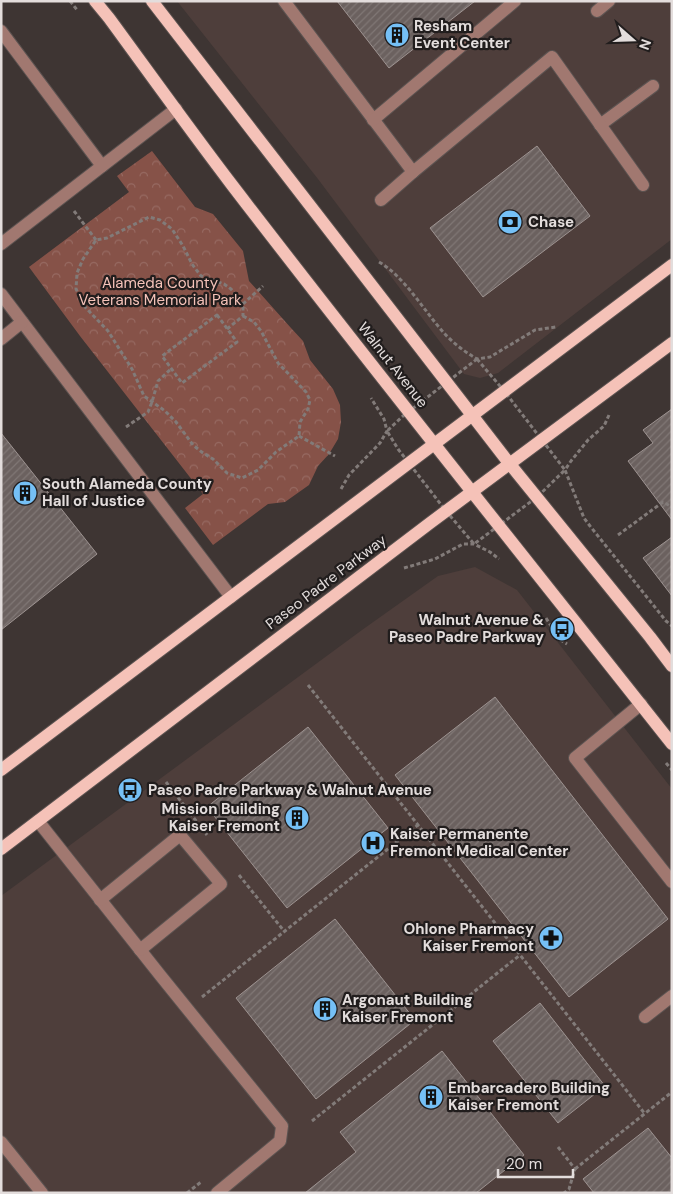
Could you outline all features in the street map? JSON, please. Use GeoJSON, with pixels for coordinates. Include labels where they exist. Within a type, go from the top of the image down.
{"type":"FeatureCollection","features":[{"type":"Feature","properties":{"kind":"main road","name":"Walnut Avenue"},"geometry":{"type":"LineString","coordinates":[[95,1],[231,183],[434,445],[672,744]]}},
{"type":"Feature","properties":{"kind":"main road"},"geometry":{"type":"LineString","coordinates":[[152,1],[509,463],[672,666]]}},
{"type":"Feature","properties":{"kind":"main road"},"geometry":{"type":"LineString","coordinates":[[1,770],[672,265]]}},
{"type":"Feature","properties":{"kind":"main road","name":"Paseo Padre Parkway"},"geometry":{"type":"LineString","coordinates":[[1,849],[509,463],[672,342]]}},
{"type":"Feature","properties":{"kind":"lane"},"geometry":{"type":"LineString","coordinates":[[284,1],[413,172]]}},
{"type":"Feature","properties":{"kind":"lane"},"geometry":{"type":"LineString","coordinates":[[373,120],[515,1]]}},
{"type":"Feature","properties":{"kind":"lane"},"geometry":{"type":"LineString","coordinates":[[597,11],[609,1]]}},
{"type":"Feature","properties":{"kind":"lane"},"geometry":{"type":"LineString","coordinates":[[1,31],[102,166]]}},
{"type":"Feature","properties":{"kind":"lane"},"geometry":{"type":"LineString","coordinates":[[382,200],[552,57],[643,185]]}},
{"type":"Feature","properties":{"kind":"lane"},"geometry":{"type":"LineString","coordinates":[[600,125],[653,86]]}},
{"type":"Feature","properties":{"kind":"lane"},"geometry":{"type":"LineString","coordinates":[[1,244],[176,109]]}},
{"type":"Feature","properties":{"kind":"lane"},"geometry":{"type":"LineString","coordinates":[[1,294],[231,597]]}},
{"type":"Feature","properties":{"kind":"lane"},"geometry":{"type":"LineString","coordinates":[[1,339],[22,322]]}},
{"type":"Feature","properties":{"kind":"lane"},"geometry":{"type":"LineString","coordinates":[[641,704],[575,758],[672,882]]}},
{"type":"Feature","properties":{"kind":"lane"},"geometry":{"type":"LineString","coordinates":[[38,821],[282,1126],[280,1141],[218,1193]]}},
{"type":"Feature","properties":{"kind":"lane"},"geometry":{"type":"LineString","coordinates":[[100,900],[180,835],[220,884],[140,950]]}},
{"type":"Feature","properties":{"kind":"lane"},"geometry":{"type":"LineString","coordinates":[[645,1017],[672,996]]}},
{"type":"Feature","properties":{"kind":"lane"},"geometry":{"type":"LineString","coordinates":[[1,1142],[6,1156],[42,1193]]}},
{"type":"Feature","properties":{"kind":"path"},"geometry":{"type":"LineString","coordinates":[[64,196],[96,240]]}},
{"type":"Feature","properties":{"kind":"path"},"geometry":{"type":"LineString","coordinates":[[149,217],[160,220],[172,229],[201,276],[224,284],[231,289],[243,304],[243,316],[254,322],[262,331],[278,363],[306,392],[310,400],[308,409],[300,422],[298,436],[276,452],[258,470],[242,478],[227,473],[213,458],[198,449],[165,411],[144,396],[132,369],[108,331],[84,307],[76,289],[77,273],[82,259],[96,240],[107,238],[149,217]]}},
{"type":"Feature","properties":{"kind":"path"},"geometry":{"type":"LineString","coordinates":[[384,265],[407,287],[445,334],[467,354],[477,359],[505,392],[565,470],[584,518],[672,626]]}},
{"type":"Feature","properties":{"kind":"path"},"geometry":{"type":"LineString","coordinates":[[243,304],[263,286]]}},
{"type":"Feature","properties":{"kind":"path"},"geometry":{"type":"LineString","coordinates":[[217,315],[227,329],[237,342],[182,383],[162,356],[217,315]]}},
{"type":"Feature","properties":{"kind":"path"},"geometry":{"type":"LineString","coordinates":[[227,329],[243,316]]}},
{"type":"Feature","properties":{"kind":"path"},"geometry":{"type":"LineString","coordinates":[[459,372],[477,359],[490,357],[535,330]]}},
{"type":"Feature","properties":{"kind":"path"},"geometry":{"type":"LineString","coordinates":[[110,438],[148,412],[158,381],[171,369]]}},
{"type":"Feature","properties":{"kind":"path"},"geometry":{"type":"LineString","coordinates":[[370,397],[384,419],[387,431],[398,450],[474,544]]}},
{"type":"Feature","properties":{"kind":"path"},"geometry":{"type":"LineString","coordinates":[[565,470],[588,440],[604,426]]}},
{"type":"Feature","properties":{"kind":"path"},"geometry":{"type":"LineString","coordinates":[[350,475],[380,443],[387,431]]}},
{"type":"Feature","properties":{"kind":"path"},"geometry":{"type":"LineString","coordinates":[[298,436],[335,456]]}},
{"type":"Feature","properties":{"kind":"path"},"geometry":{"type":"LineString","coordinates":[[618,535],[663,502],[672,507]]}},
{"type":"Feature","properties":{"kind":"path"},"geometry":{"type":"LineString","coordinates":[[435,558],[460,545]]}},
{"type":"Feature","properties":{"kind":"path"},"geometry":{"type":"LineString","coordinates":[[308,685],[645,1114]]}},
{"type":"Feature","properties":{"kind":"path"},"geometry":{"type":"LineString","coordinates":[[201,997],[418,825]]}},
{"type":"Feature","properties":{"kind":"path"},"geometry":{"type":"LineString","coordinates":[[312,1121],[520,955]]}},
{"type":"Feature","properties":{"kind":"path"},"geometry":{"type":"LineString","coordinates":[[564,1193],[569,1189],[575,1169],[672,1092]]}},
{"type":"Feature","properties":{"kind":"path"},"geometry":{"type":"LineString","coordinates":[[558,1147],[575,1169]]}},
{"type":"Feature","properties":{"kind":"shaded area"},"geometry":{"type":"Polygon","coordinates":[[[177,1],[672,1],[672,239],[498,373],[480,378],[464,374],[318,179],[177,1]]]}},
{"type":"Feature","properties":{"kind":"shaded area","name":"Kaiser Permanente Fremont Medical Center"},"geometry":{"type":"Polygon","coordinates":[[[475,567],[517,590],[672,789],[672,1193],[1,1193],[1,896],[438,576],[475,567]]]}},
{"type":"Feature","properties":{"kind":"green space","name":"Alameda County Veterans Memorial Park"},"geometry":{"type":"Polygon","coordinates":[[[152,151],[195,207],[213,214],[243,251],[249,281],[303,341],[310,360],[333,389],[340,405],[341,422],[338,439],[329,454],[318,466],[309,485],[285,502],[268,504],[213,545],[185,508],[203,494],[29,267],[129,192],[117,176],[152,151]]]}},
{"type":"Feature","properties":{"kind":"building","name":"Resham Event Center"},"geometry":{"type":"Polygon","coordinates":[[[337,1],[475,1],[389,68],[337,1]]]}},
{"type":"Feature","properties":{"kind":"building","name":"Chase"},"geometry":{"type":"Polygon","coordinates":[[[537,146],[590,216],[483,297],[430,228],[537,146]]]}},
{"type":"Feature","properties":{"kind":"building"},"geometry":{"type":"Polygon","coordinates":[[[672,409],[672,520],[628,461],[653,443],[643,430],[672,409]]]}},
{"type":"Feature","properties":{"kind":"building","name":"South Alameda County Hall of Justice"},"geometry":{"type":"Polygon","coordinates":[[[1,433],[97,554],[1,630],[1,433]]]}},
{"type":"Feature","properties":{"kind":"building"},"geometry":{"type":"Polygon","coordinates":[[[672,537],[672,596],[643,558],[672,537]]]}},
{"type":"Feature","properties":{"kind":"building"},"geometry":{"type":"Polygon","coordinates":[[[495,697],[668,919],[569,997],[395,775],[495,697]]]}},
{"type":"Feature","properties":{"kind":"building","name":"Mission Building Kaiser Fremont"},"geometry":{"type":"Polygon","coordinates":[[[308,727],[388,828],[287,908],[207,807],[308,727]]]}},
{"type":"Feature","properties":{"kind":"building","name":"Argonaut Building Kaiser Fremont"},"geometry":{"type":"Polygon","coordinates":[[[335,919],[415,1020],[316,1099],[236,998],[335,919]]]}},
{"type":"Feature","properties":{"kind":"building"},"geometry":{"type":"Polygon","coordinates":[[[540,1003],[605,1086],[558,1123],[493,1041],[540,1003]]]}},
{"type":"Feature","properties":{"kind":"building","name":"Embarcadero Building Kaiser Fremont"},"geometry":{"type":"Polygon","coordinates":[[[442,1051],[524,1155],[476,1193],[305,1193],[356,1152],[340,1132],[442,1051]]]}},
{"type":"Feature","properties":{"kind":"building"},"geometry":{"type":"Polygon","coordinates":[[[648,1128],[672,1158],[672,1193],[594,1193],[583,1179],[648,1128]]]}},
{"type":"Feature","properties":{"kind":"place","name":"Resham Event Center"},"geometry":{"type":"Point","coordinates":[397,35]}},
{"type":"Feature","properties":{"kind":"place","name":"Chase"},"geometry":{"type":"Point","coordinates":[510,222]}},
{"type":"Feature","properties":{"kind":"place","name":"South Alameda County Hall of Justice"},"geometry":{"type":"Point","coordinates":[25,493]}},
{"type":"Feature","properties":{"kind":"place","name":"Walnut Avenue & Paseo Padre Parkway"},"geometry":{"type":"Point","coordinates":[562,629]}},
{"type":"Feature","properties":{"kind":"place","name":"Paseo Padre Parkway & Walnut Avenue"},"geometry":{"type":"Point","coordinates":[130,790]}},
{"type":"Feature","properties":{"kind":"place","name":"Mission Building Kaiser Fremont"},"geometry":{"type":"Point","coordinates":[297,818]}},
{"type":"Feature","properties":{"kind":"place","name":"Kaiser Permanente Fremont Medical Center"},"geometry":{"type":"Point","coordinates":[373,843]}},
{"type":"Feature","properties":{"kind":"place","name":"Ohlone Pharmacy Kaiser Fremont"},"geometry":{"type":"Point","coordinates":[551,938]}},
{"type":"Feature","properties":{"kind":"place","name":"Argonaut Building Kaiser Fremont"},"geometry":{"type":"Point","coordinates":[325,1009]}},
{"type":"Feature","properties":{"kind":"place","name":"Embarcadero Building Kaiser Fremont"},"geometry":{"type":"Point","coordinates":[431,1097]}}]}
